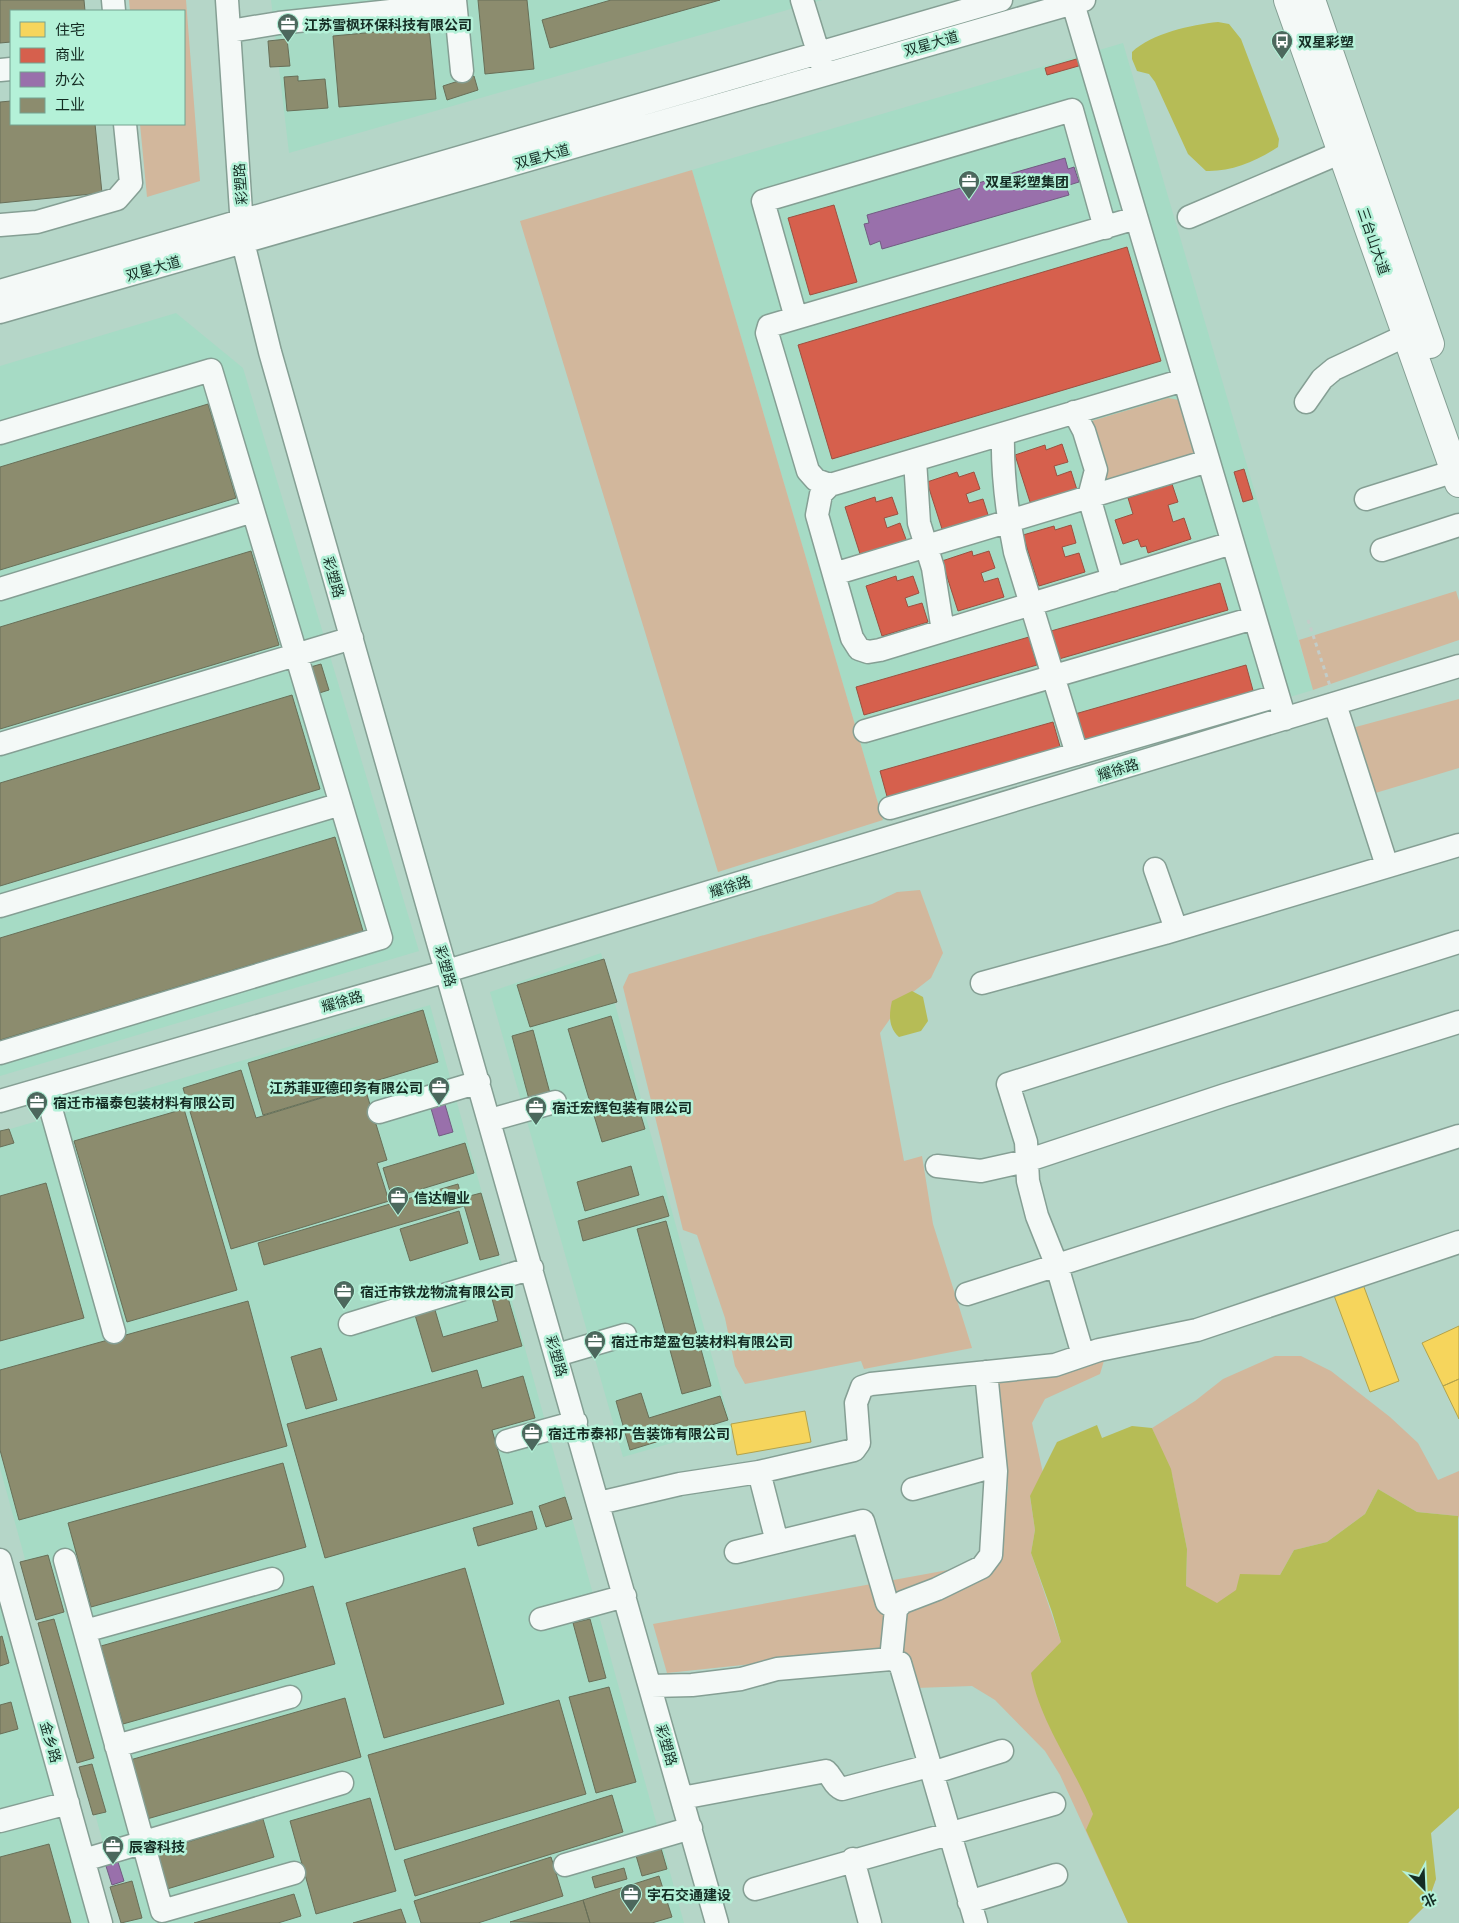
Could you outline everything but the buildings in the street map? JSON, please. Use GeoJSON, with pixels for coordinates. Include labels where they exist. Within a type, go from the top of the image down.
{"type":"FeatureCollection","features":[{"type":"Feature","properties":{"kind":"main road","name":"三台山大道"},"geometry":{"type":"LineString","coordinates":[[1288,0],[1457,477]]}},
{"type":"Feature","properties":{"kind":"main road","name":"三台山大道"},"geometry":{"type":"LineString","coordinates":[[1311,0],[1459,426]]}},
{"type":"Feature","properties":{"kind":"street","name":"彩塑路"},"geometry":{"type":"LineString","coordinates":[[228,0],[243,242],[270,352],[557,1355],[717,1923]]}},
{"type":"Feature","properties":{"kind":"street"},"geometry":{"type":"LineString","coordinates":[[802,0],[822,64]]}},
{"type":"Feature","properties":{"kind":"street","name":"双星大道"},"geometry":{"type":"LineString","coordinates":[[0,312],[243,242],[822,64],[1001,0]]}},
{"type":"Feature","properties":{"kind":"street"},"geometry":{"type":"LineString","coordinates":[[1076,1],[1136,218],[1285,719]]}},
{"type":"Feature","properties":{"kind":"street","name":"双星大道"},"geometry":{"type":"LineString","coordinates":[[0,291],[242,219],[822,64],[1076,1]]}},
{"type":"Feature","properties":{"kind":"street"},"geometry":{"type":"LineString","coordinates":[[230,31],[279,23],[455,2],[462,71]]}},
{"type":"Feature","properties":{"kind":"street"},"geometry":{"type":"LineString","coordinates":[[796,318],[763,202],[1072,110],[1105,228]]}},
{"type":"Feature","properties":{"kind":"street"},"geometry":{"type":"LineString","coordinates":[[0,225],[37,222],[117,199],[131,182],[125,125]]}},
{"type":"Feature","properties":{"kind":"street"},"geometry":{"type":"LineString","coordinates":[[1189,217],[1342,152]]}},
{"type":"Feature","properties":{"kind":"street"},"geometry":{"type":"LineString","coordinates":[[830,485],[816,480],[808,471],[767,333],[769,326],[1136,218]]}},
{"type":"Feature","properties":{"kind":"street"},"geometry":{"type":"LineString","coordinates":[[1306,402],[1322,379],[1334,369],[1407,335]]}},
{"type":"Feature","properties":{"kind":"street"},"geometry":{"type":"LineString","coordinates":[[0,433],[211,370],[381,938],[0,1053]]}},
{"type":"Feature","properties":{"kind":"street"},"geometry":{"type":"LineString","coordinates":[[1184,380],[830,485],[821,494],[817,515],[852,638],[859,649],[868,652],[880,650],[1232,543]]}},
{"type":"Feature","properties":{"kind":"street"},"geometry":{"type":"LineString","coordinates":[[1074,412],[1084,431],[1096,470],[1089,497],[1113,580]]}},
{"type":"Feature","properties":{"kind":"street"},"geometry":{"type":"LineString","coordinates":[[1003,434],[1004,479],[1008,521],[1015,552],[1077,754]]}},
{"type":"Feature","properties":{"kind":"street"},"geometry":{"type":"LineString","coordinates":[[915,460],[916,504],[925,547],[936,584],[943,631]]}},
{"type":"Feature","properties":{"kind":"street"},"geometry":{"type":"LineString","coordinates":[[834,574],[1208,461]]}},
{"type":"Feature","properties":{"kind":"street"},"geometry":{"type":"LineString","coordinates":[[1366,499],[1457,477]]}},
{"type":"Feature","properties":{"kind":"street"},"geometry":{"type":"LineString","coordinates":[[0,589],[253,510]]}},
{"type":"Feature","properties":{"kind":"street"},"geometry":{"type":"LineString","coordinates":[[1382,550],[1459,525]]}},
{"type":"Feature","properties":{"kind":"street"},"geometry":{"type":"LineString","coordinates":[[865,731],[1254,618]]}},
{"type":"Feature","properties":{"kind":"street"},"geometry":{"type":"LineString","coordinates":[[0,744],[352,638]]}},
{"type":"Feature","properties":{"kind":"street","name":"耀徐路"},"geometry":{"type":"LineString","coordinates":[[0,1101],[447,971],[1459,666]]}},
{"type":"Feature","properties":{"kind":"street"},"geometry":{"type":"LineString","coordinates":[[890,808],[1277,696]]}},
{"type":"Feature","properties":{"kind":"street"},"geometry":{"type":"LineString","coordinates":[[1336,704],[1387,866]]}},
{"type":"Feature","properties":{"kind":"street"},"geometry":{"type":"LineString","coordinates":[[0,906],[341,804]]}},
{"type":"Feature","properties":{"kind":"street"},"geometry":{"type":"LineString","coordinates":[[982,983],[1176,929],[1459,845]]}},
{"type":"Feature","properties":{"kind":"street"},"geometry":{"type":"LineString","coordinates":[[1155,869],[1176,929]]}},
{"type":"Feature","properties":{"kind":"street"},"geometry":{"type":"LineString","coordinates":[[1083,1355],[1057,1266],[1038,1216],[1028,1181],[1026,1142],[1008,1084],[1459,942]]}},
{"type":"Feature","properties":{"kind":"street"},"geometry":{"type":"LineString","coordinates":[[937,1166],[981,1170],[1026,1161],[1225,1095],[1459,1022]]}},
{"type":"Feature","properties":{"kind":"street"},"geometry":{"type":"LineString","coordinates":[[379,1112],[479,1082]]}},
{"type":"Feature","properties":{"kind":"street"},"geometry":{"type":"LineString","coordinates":[[45,1088],[114,1332]]}},
{"type":"Feature","properties":{"kind":"street"},"geometry":{"type":"LineString","coordinates":[[490,1120],[555,1102]]}},
{"type":"Feature","properties":{"kind":"street"},"geometry":{"type":"LineString","coordinates":[[967,1294],[1459,1136]]}},
{"type":"Feature","properties":{"kind":"street"},"geometry":{"type":"LineString","coordinates":[[599,1503],[680,1484],[759,1472],[854,1450],[859,1443],[856,1403],[862,1387],[871,1384],[1055,1365],[1083,1355],[1197,1330],[1459,1242]]}},
{"type":"Feature","properties":{"kind":"street"},"geometry":{"type":"LineString","coordinates":[[350,1324],[532,1268]]}},
{"type":"Feature","properties":{"kind":"street"},"geometry":{"type":"LineString","coordinates":[[557,1355],[625,1335]]}},
{"type":"Feature","properties":{"kind":"street"},"geometry":{"type":"LineString","coordinates":[[891,1659],[896,1610],[903,1602],[982,1567],[991,1555],[995,1466],[986,1372]]}},
{"type":"Feature","properties":{"kind":"street"},"geometry":{"type":"LineString","coordinates":[[507,1441],[576,1422]]}},
{"type":"Feature","properties":{"kind":"street"},"geometry":{"type":"LineString","coordinates":[[913,1489],[995,1466]]}},
{"type":"Feature","properties":{"kind":"street"},"geometry":{"type":"LineString","coordinates":[[759,1472],[777,1542]]}},
{"type":"Feature","properties":{"kind":"street"},"geometry":{"type":"LineString","coordinates":[[736,1552],[863,1521],[887,1603],[896,1610]]}},
{"type":"Feature","properties":{"kind":"street"},"geometry":{"type":"LineString","coordinates":[[65,1560],[162,1910],[294,1874]]}},
{"type":"Feature","properties":{"kind":"street","name":"金乡路"},"geometry":{"type":"LineString","coordinates":[[0,1561],[102,1923]]}},
{"type":"Feature","properties":{"kind":"street"},"geometry":{"type":"LineString","coordinates":[[85,1631],[272,1579]]}},
{"type":"Feature","properties":{"kind":"street"},"geometry":{"type":"LineString","coordinates":[[541,1619],[625,1596]]}},
{"type":"Feature","properties":{"kind":"street"},"geometry":{"type":"LineString","coordinates":[[651,1686],[692,1685],[741,1679],[777,1669],[891,1659],[900,1664],[976,1923]]}},
{"type":"Feature","properties":{"kind":"street"},"geometry":{"type":"LineString","coordinates":[[116,1746],[290,1697]]}},
{"type":"Feature","properties":{"kind":"street"},"geometry":{"type":"LineString","coordinates":[[682,1798],[826,1771],[836,1786],[842,1788],[1002,1752]]}},
{"type":"Feature","properties":{"kind":"street"},"geometry":{"type":"LineString","coordinates":[[84,1860],[342,1783]]}},
{"type":"Feature","properties":{"kind":"street"},"geometry":{"type":"LineString","coordinates":[[0,1821],[68,1803]]}},
{"type":"Feature","properties":{"kind":"street"},"geometry":{"type":"LineString","coordinates":[[755,1888],[1054,1804]]}},
{"type":"Feature","properties":{"kind":"street"},"geometry":{"type":"LineString","coordinates":[[565,1865],[691,1828]]}},
{"type":"Feature","properties":{"kind":"street"},"geometry":{"type":"LineString","coordinates":[[853,1859],[870,1923]]}},
{"type":"Feature","properties":{"kind":"street"},"geometry":{"type":"LineString","coordinates":[[969,1902],[1056,1875]]}},
{"type":"Feature","properties":{"kind":"path"},"geometry":{"type":"LineString","coordinates":[[1308,620],[1336,704]]}},
{"type":"Feature","properties":{"kind":"shaded area"},"geometry":{"type":"Polygon","coordinates":[[[129,0],[186,0],[200,181],[147,197],[140,125],[185,125],[185,10],[130,10],[129,0]]]}},
{"type":"Feature","properties":{"kind":"shaded area"},"geometry":{"type":"Polygon","coordinates":[[[271,0],[822,0],[289,153],[271,0]]]}},
{"type":"Feature","properties":{"kind":"shaded area"},"geometry":{"type":"Polygon","coordinates":[[[1218,22],[1229,24],[1241,39],[1279,139],[1278,147],[1253,161],[1225,170],[1206,171],[1188,154],[1155,82],[1149,74],[1137,71],[1132,59],[1132,52],[1140,45],[1172,31],[1218,22]]]}},
{"type":"Feature","properties":{"kind":"shaded area"},"geometry":{"type":"Polygon","coordinates":[[[1123,43],[1313,690],[883,820],[692,170],[1123,43]]]}},
{"type":"Feature","properties":{"kind":"shaded area"},"geometry":{"type":"Polygon","coordinates":[[[692,170],[883,820],[718,872],[520,221],[692,170]]]}},
{"type":"Feature","properties":{"kind":"shaded area"},"geometry":{"type":"Polygon","coordinates":[[[176,313],[243,368],[419,951],[0,1076],[0,366],[176,313]]]}},
{"type":"Feature","properties":{"kind":"shaded area"},"geometry":{"type":"Polygon","coordinates":[[[1168,398],[1179,400],[1198,453],[1106,483],[1088,422],[1168,398]]]}},
{"type":"Feature","properties":{"kind":"shaded area"},"geometry":{"type":"Polygon","coordinates":[[[1456,591],[1459,601],[1459,640],[1313,690],[1299,640],[1456,591]]]}},
{"type":"Feature","properties":{"kind":"shaded area"},"geometry":{"type":"Polygon","coordinates":[[[1459,699],[1459,768],[1372,794],[1352,728],[1459,699]]]}},
{"type":"Feature","properties":{"kind":"shaded area"},"geometry":{"type":"Polygon","coordinates":[[[920,890],[943,953],[931,978],[904,999],[880,1033],[904,1161],[922,1156],[933,1224],[972,1348],[864,1369],[861,1361],[745,1384],[735,1366],[725,1318],[697,1235],[683,1230],[623,987],[629,974],[872,904],[897,892],[920,890]]]}},
{"type":"Feature","properties":{"kind":"shaded area"},"geometry":{"type":"Polygon","coordinates":[[[601,953],[731,1426],[623,1457],[490,992],[601,953]]]}},
{"type":"Feature","properties":{"kind":"shaded area"},"geometry":{"type":"Polygon","coordinates":[[[912,991],[923,997],[928,1021],[921,1031],[899,1037],[895,1033],[890,1020],[892,1001],[912,991]]]}},
{"type":"Feature","properties":{"kind":"shaded area"},"geometry":{"type":"Polygon","coordinates":[[[430,1005],[684,1923],[125,1923],[0,1468],[0,1132],[430,1005]]]}},
{"type":"Feature","properties":{"kind":"shaded area"},"geometry":{"type":"Polygon","coordinates":[[[1106,1354],[1100,1374],[1045,1399],[1032,1423],[1043,1473],[1030,1497],[1035,1530],[1031,1553],[1061,1642],[1186,1586],[1187,1549],[1172,1475],[1152,1428],[1195,1401],[1223,1379],[1275,1356],[1301,1356],[1331,1371],[1390,1417],[1418,1443],[1438,1480],[1459,1471],[1459,1519],[1458,1516],[1417,1512],[1378,1489],[1365,1514],[1327,1542],[1294,1550],[1280,1575],[1436,1879],[1427,1904],[1408,1923],[1128,1923],[1060,1775],[1045,1751],[995,1700],[972,1686],[916,1688],[907,1656],[808,1658],[667,1673],[653,1624],[948,1570],[999,1557],[1008,1488],[997,1378],[1106,1354]]]}},
{"type":"Feature","properties":{"kind":"shaded area"},"geometry":{"type":"Polygon","coordinates":[[[1097,1425],[1102,1438],[1132,1426],[1152,1428],[1171,1469],[1187,1549],[1186,1586],[1217,1603],[1236,1590],[1240,1574],[1280,1575],[1294,1550],[1327,1542],[1365,1514],[1378,1489],[1417,1512],[1458,1516],[1459,1808],[1431,1833],[1436,1879],[1427,1904],[1408,1923],[1128,1923],[1086,1830],[1093,1814],[1042,1709],[1031,1673],[1061,1642],[1031,1553],[1035,1530],[1030,1496],[1057,1442],[1097,1425]]]}},
{"type":"Feature","properties":{"kind":"shaded area"},"geometry":{"type":"Polygon","coordinates":[[[0,1601],[22,1676],[88,1923],[0,1923],[0,1601]]]}},
{"type":"Feature","properties":{"kind":"place","name":"江苏雪枫环保科技有限公司"},"geometry":{"type":"Point","coordinates":[288,43]}},
{"type":"Feature","properties":{"kind":"place","name":"双星彩塑"},"geometry":{"type":"Point","coordinates":[1282,60]}},
{"type":"Feature","properties":{"kind":"place","name":"双星彩塑集团"},"geometry":{"type":"Point","coordinates":[969,200]}},
{"type":"Feature","properties":{"kind":"place","name":"江苏菲亚德印务有限公司"},"geometry":{"type":"Point","coordinates":[439,1106]}},
{"type":"Feature","properties":{"kind":"place","name":"宿迁市福泰包装材料有限公司"},"geometry":{"type":"Point","coordinates":[37,1121]}},
{"type":"Feature","properties":{"kind":"place","name":"宿迁宏辉包装有限公司"},"geometry":{"type":"Point","coordinates":[536,1126]}},
{"type":"Feature","properties":{"kind":"place","name":"信达帽业"},"geometry":{"type":"Point","coordinates":[398,1216]}},
{"type":"Feature","properties":{"kind":"place","name":"宿迁市铁龙物流有限公司"},"geometry":{"type":"Point","coordinates":[344,1310]}},
{"type":"Feature","properties":{"kind":"place","name":"宿迁市楚盈包装材料有限公司"},"geometry":{"type":"Point","coordinates":[595,1360]}},
{"type":"Feature","properties":{"kind":"place","name":"宿迁市泰祁广告装饰有限公司"},"geometry":{"type":"Point","coordinates":[532,1452]}},
{"type":"Feature","properties":{"kind":"place","name":"辰睿科技"},"geometry":{"type":"Point","coordinates":[113,1865]}},
{"type":"Feature","properties":{"kind":"place","name":"宇石交通建设"},"geometry":{"type":"Point","coordinates":[631,1913]}}]}
